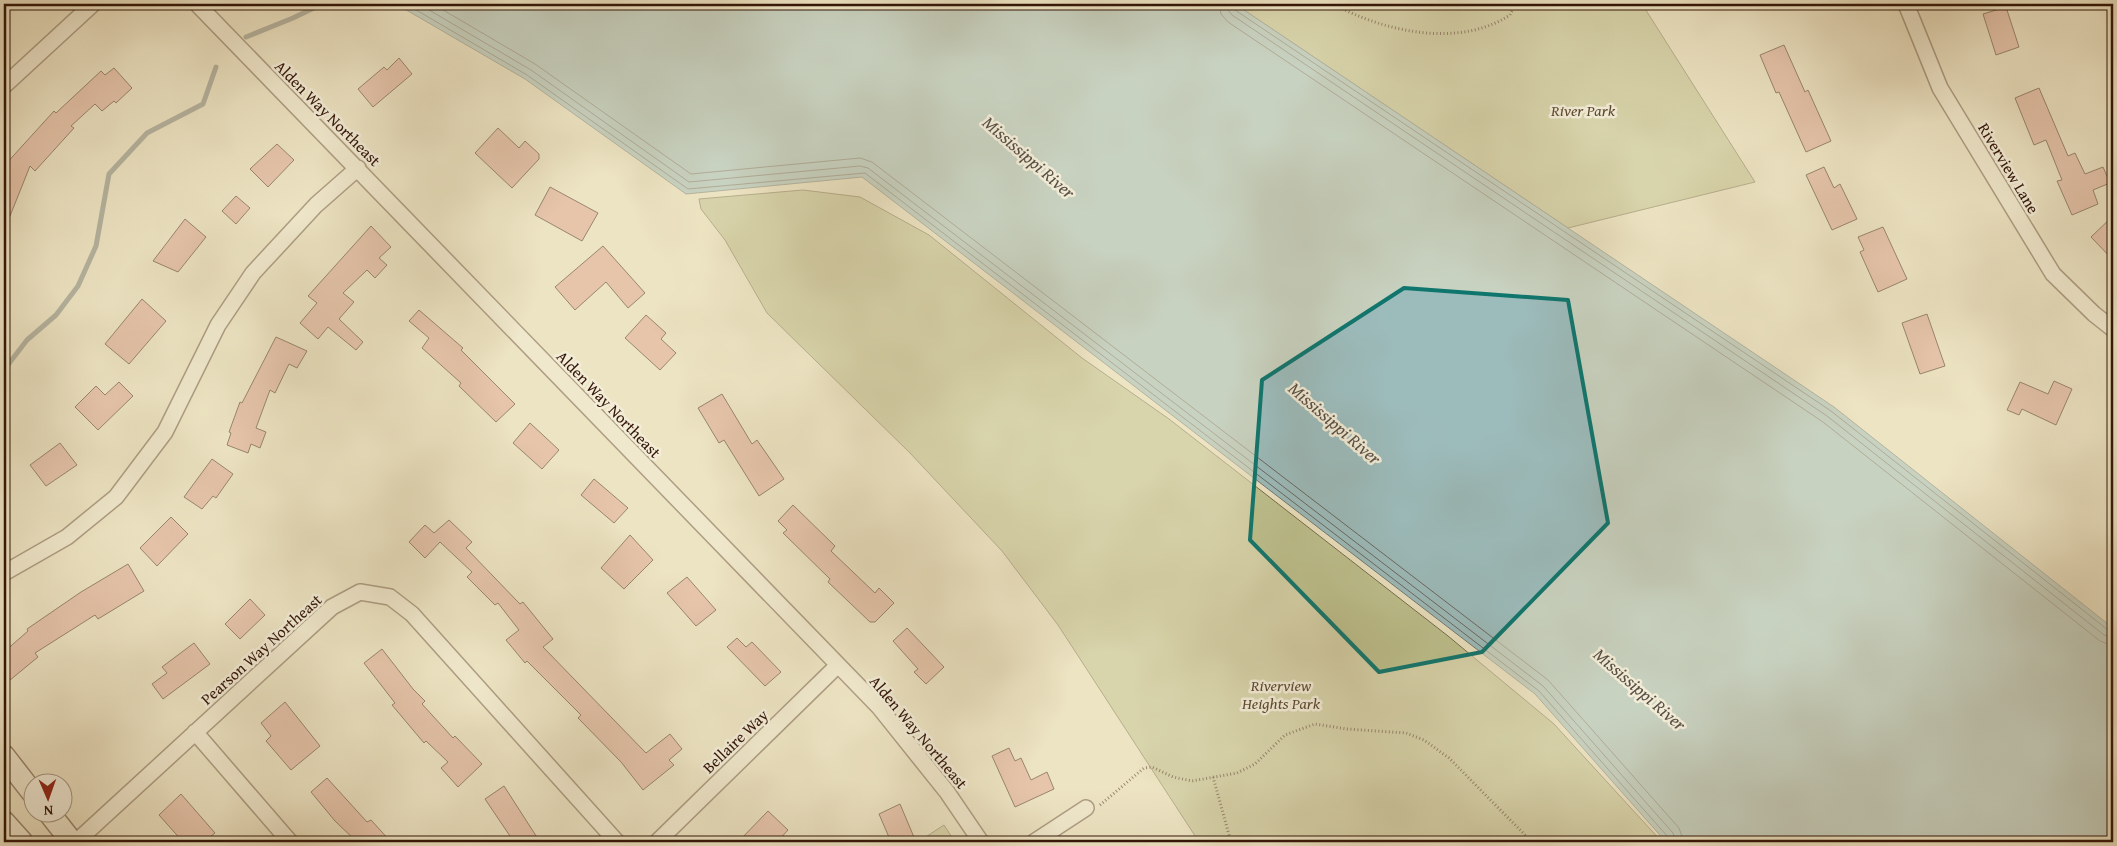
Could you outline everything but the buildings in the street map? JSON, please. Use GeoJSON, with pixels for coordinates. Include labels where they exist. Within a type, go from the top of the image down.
{"type":"FeatureCollection","features":[{"type":"Feature","properties":{"kind":"main road"},"geometry":{"type":"LineString","coordinates":[[4,756],[22,779]]}},
{"type":"Feature","properties":{"kind":"main road"},"geometry":{"type":"LineString","coordinates":[[4,822],[22,842]]}},
{"type":"Feature","properties":{"kind":"main road"},"geometry":{"type":"LineString","coordinates":[[58,824],[72,842]]}},
{"type":"Feature","properties":{"kind":"street"},"geometry":{"type":"LineString","coordinates":[[4,86],[93,4]]}},
{"type":"Feature","properties":{"kind":"street","name":"Alden Way Northeast"},"geometry":{"type":"LineString","coordinates":[[197,4],[879,707],[947,792],[981,842]]}},
{"type":"Feature","properties":{"kind":"street","name":"Riverview Lane"},"geometry":{"type":"LineString","coordinates":[[1906,4],[1940,88],[2053,274],[2094,314],[2113,329]]}},
{"type":"Feature","properties":{"kind":"street"},"geometry":{"type":"LineString","coordinates":[[4,573],[67,537],[116,497],[165,432],[218,325],[253,273],[316,205],[358,168]]}},
{"type":"Feature","properties":{"kind":"street","name":"Pearson Way Northeast"},"geometry":{"type":"LineString","coordinates":[[76,842],[332,607],[360,592],[390,596],[412,614],[616,842]]}},
{"type":"Feature","properties":{"kind":"street","name":"Bellaire Way"},"geometry":{"type":"LineString","coordinates":[[657,842],[838,665]]}},
{"type":"Feature","properties":{"kind":"street"},"geometry":{"type":"LineString","coordinates":[[195,732],[290,842]]}},
{"type":"Feature","properties":{"kind":"street"},"geometry":{"type":"LineString","coordinates":[[1034,842],[1086,808]]}},
{"type":"Feature","properties":{"kind":"path"},"geometry":{"type":"LineString","coordinates":[[1332,4],[1382,26],[1426,32],[1466,31],[1486,27],[1510,15],[1515,4]]}},
{"type":"Feature","properties":{"kind":"path"},"geometry":{"type":"LineString","coordinates":[[1086,808],[1102,804],[1124,783],[1144,768],[1152,767],[1173,777],[1192,781],[1246,770],[1285,735],[1315,724],[1347,729],[1406,733],[1424,740],[1449,758],[1532,842]]}},
{"type":"Feature","properties":{"kind":"path"},"geometry":{"type":"LineString","coordinates":[[1213,777],[1231,842]]}},
{"type":"Feature","properties":{"kind":"highlighted area"},"geometry":{"type":"Polygon","coordinates":[[[1404,288],[1568,300],[1608,523],[1482,652],[1379,672],[1250,540],[1262,380],[1404,288]]]}},
{"type":"Feature","properties":{"kind":"green space","name":"River Park"},"geometry":{"type":"Polygon","coordinates":[[[1235,4],[1642,4],[1755,182],[1568,228],[1235,4]]]}},
{"type":"Feature","properties":{"kind":"green space","name":"Riverview Heights Park"},"geometry":{"type":"Polygon","coordinates":[[[803,190],[860,197],[929,235],[1082,358],[1169,419],[1448,636],[1554,724],[1662,842],[1199,842],[1058,625],[1002,551],[910,453],[767,313],[725,240],[701,209],[699,199],[803,190]]]}},
{"type":"Feature","properties":{"kind":"green space"},"geometry":{"type":"Polygon","coordinates":[[[944,825],[955,842],[918,842],[944,825]]]}},
{"type":"Feature","properties":{"kind":"water","name":"Mississippi River"},"geometry":{"type":"Polygon","coordinates":[[[396,4],[1235,4],[1834,407],[2113,628],[2113,842],[1666,842],[1535,694],[862,177],[686,194],[525,79],[396,4]]]}},
{"type":"Feature","properties":{"kind":"waterway"},"geometry":{"type":"LineString","coordinates":[[246,37],[322,4]]}},
{"type":"Feature","properties":{"kind":"waterway"},"geometry":{"type":"LineString","coordinates":[[4,370],[27,340],[56,315],[78,286],[96,246],[109,174],[147,133],[203,104],[216,67]]}}]}
